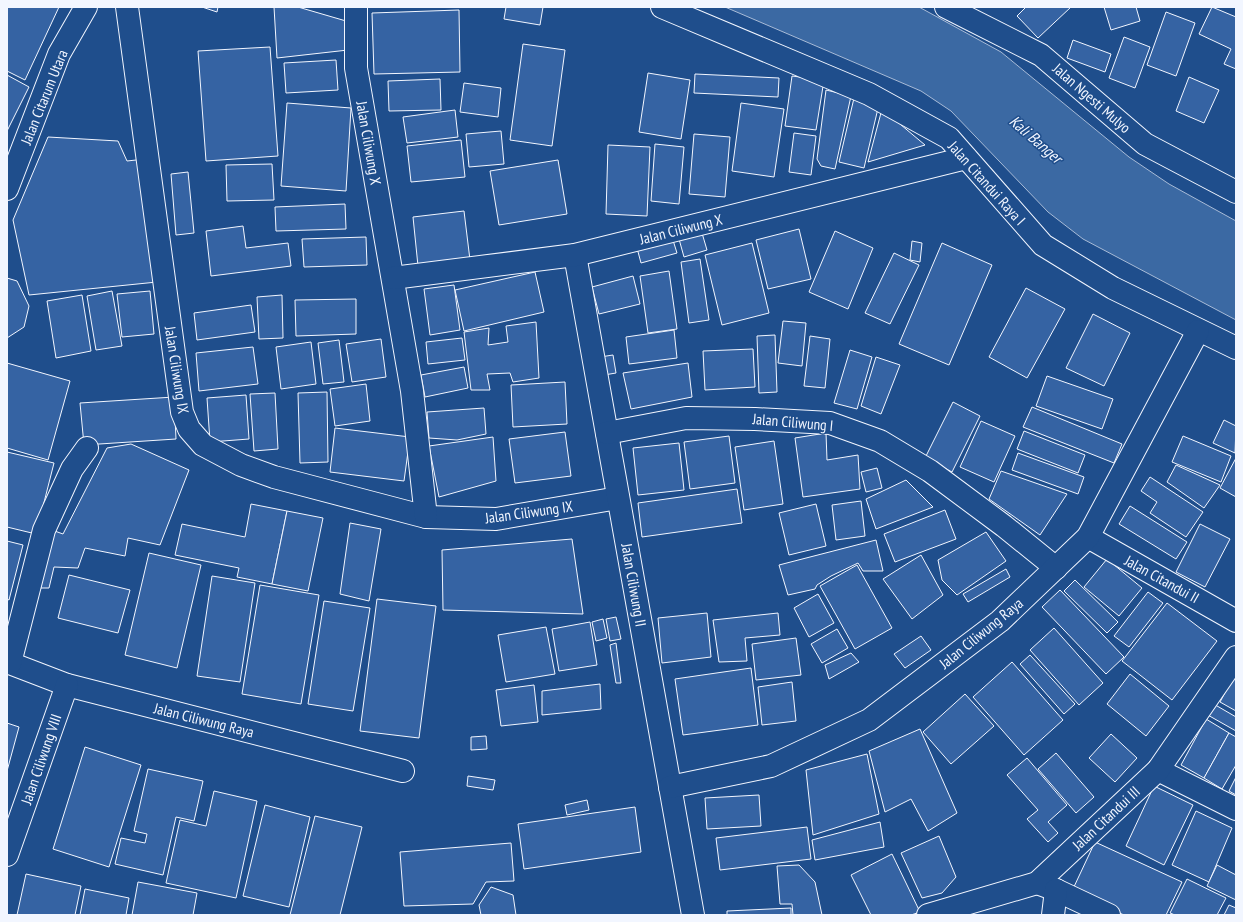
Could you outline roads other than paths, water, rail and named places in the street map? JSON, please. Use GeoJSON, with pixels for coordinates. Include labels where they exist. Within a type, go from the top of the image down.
{"type":"FeatureCollection","features":[{"type":"Feature","properties":{"kind":"street","name":"Jalan Citarum Utara"},"geometry":{"type":"LineString","coordinates":[[7,189],[59,54],[86,7]]}},
{"type":"Feature","properties":{"kind":"street","name":"Jalan Ciliwung IX"},"geometry":{"type":"LineString","coordinates":[[127,7],[182,412],[189,429],[203,445],[241,465],[274,477],[426,517],[496,519],[618,498]]}},
{"type":"Feature","properties":{"kind":"street","name":"Jalan Ciliwung X"},"geometry":{"type":"LineString","coordinates":[[356,7],[356,68],[412,391],[426,517]]}},
{"type":"Feature","properties":{"kind":"street","name":"Jalan Citandui Raya I"},"geometry":{"type":"LineString","coordinates":[[662,7],[869,94],[948,138],[1043,245],[1113,288],[1198,331],[1236,348]]}},
{"type":"Feature","properties":{"kind":"street","name":"Jalan Ngesti Mulyo"},"geometry":{"type":"LineString","coordinates":[[946,7],[1042,55],[1144,144],[1236,192]]}},
{"type":"Feature","properties":{"kind":"street","name":"Jalan Ciliwung X"},"geometry":{"type":"LineString","coordinates":[[393,278],[576,255],[966,158]]}},
{"type":"Feature","properties":{"kind":"street","name":"Jalan Ciliwung II"},"geometry":{"type":"LineString","coordinates":[[576,255],[693,915]]}},
{"type":"Feature","properties":{"kind":"street","name":"Jalan Ciliwung Raya"},"geometry":{"type":"LineString","coordinates":[[670,787],[771,766],[869,720],[1000,622],[1088,537],[1198,331]]}},
{"type":"Feature","properties":{"kind":"street","name":"Jalan Ciliwung I"},"geometry":{"type":"LineString","coordinates":[[607,433],[686,418],[830,422],[880,441],[930,471],[1004,526],[1056,568]]}},
{"type":"Feature","properties":{"kind":"street"},"geometry":{"type":"LineString","coordinates":[[9,662],[44,530],[72,469],[87,448]]}},
{"type":"Feature","properties":{"kind":"street","name":"Jalan Citandui II"},"geometry":{"type":"LineString","coordinates":[[1088,537],[1236,621]]}},
{"type":"Feature","properties":{"kind":"street","name":"Jalan Citandui III"},"geometry":{"type":"LineString","coordinates":[[928,915],[1046,886],[1158,770],[1236,657]]}},
{"type":"Feature","properties":{"kind":"street","name":"Jalan Ciliwung Raya"},"geometry":{"type":"LineString","coordinates":[[9,662],[67,685],[403,771]]}},
{"type":"Feature","properties":{"kind":"street","name":"Jalan Ciliwung VIII"},"geometry":{"type":"LineString","coordinates":[[7,855],[67,685]]}},
{"type":"Feature","properties":{"kind":"street"},"geometry":{"type":"LineString","coordinates":[[1158,770],[1236,809]]}},
{"type":"Feature","properties":{"kind":"street"},"geometry":{"type":"LineString","coordinates":[[1046,886],[1053,915]]}},
{"type":"Feature","properties":{"kind":"street"},"geometry":{"type":"LineString","coordinates":[[1046,886],[1109,915]]}},
{"type":"Feature","properties":{"kind":"water","name":"Kali Banger"},"geometry":{"type":"Polygon","coordinates":[[[725,7],[919,7],[1001,52],[1129,157],[1169,184],[1236,221],[1236,320],[1083,239],[1048,212],[951,111],[921,91],[725,7]]]}}]}
